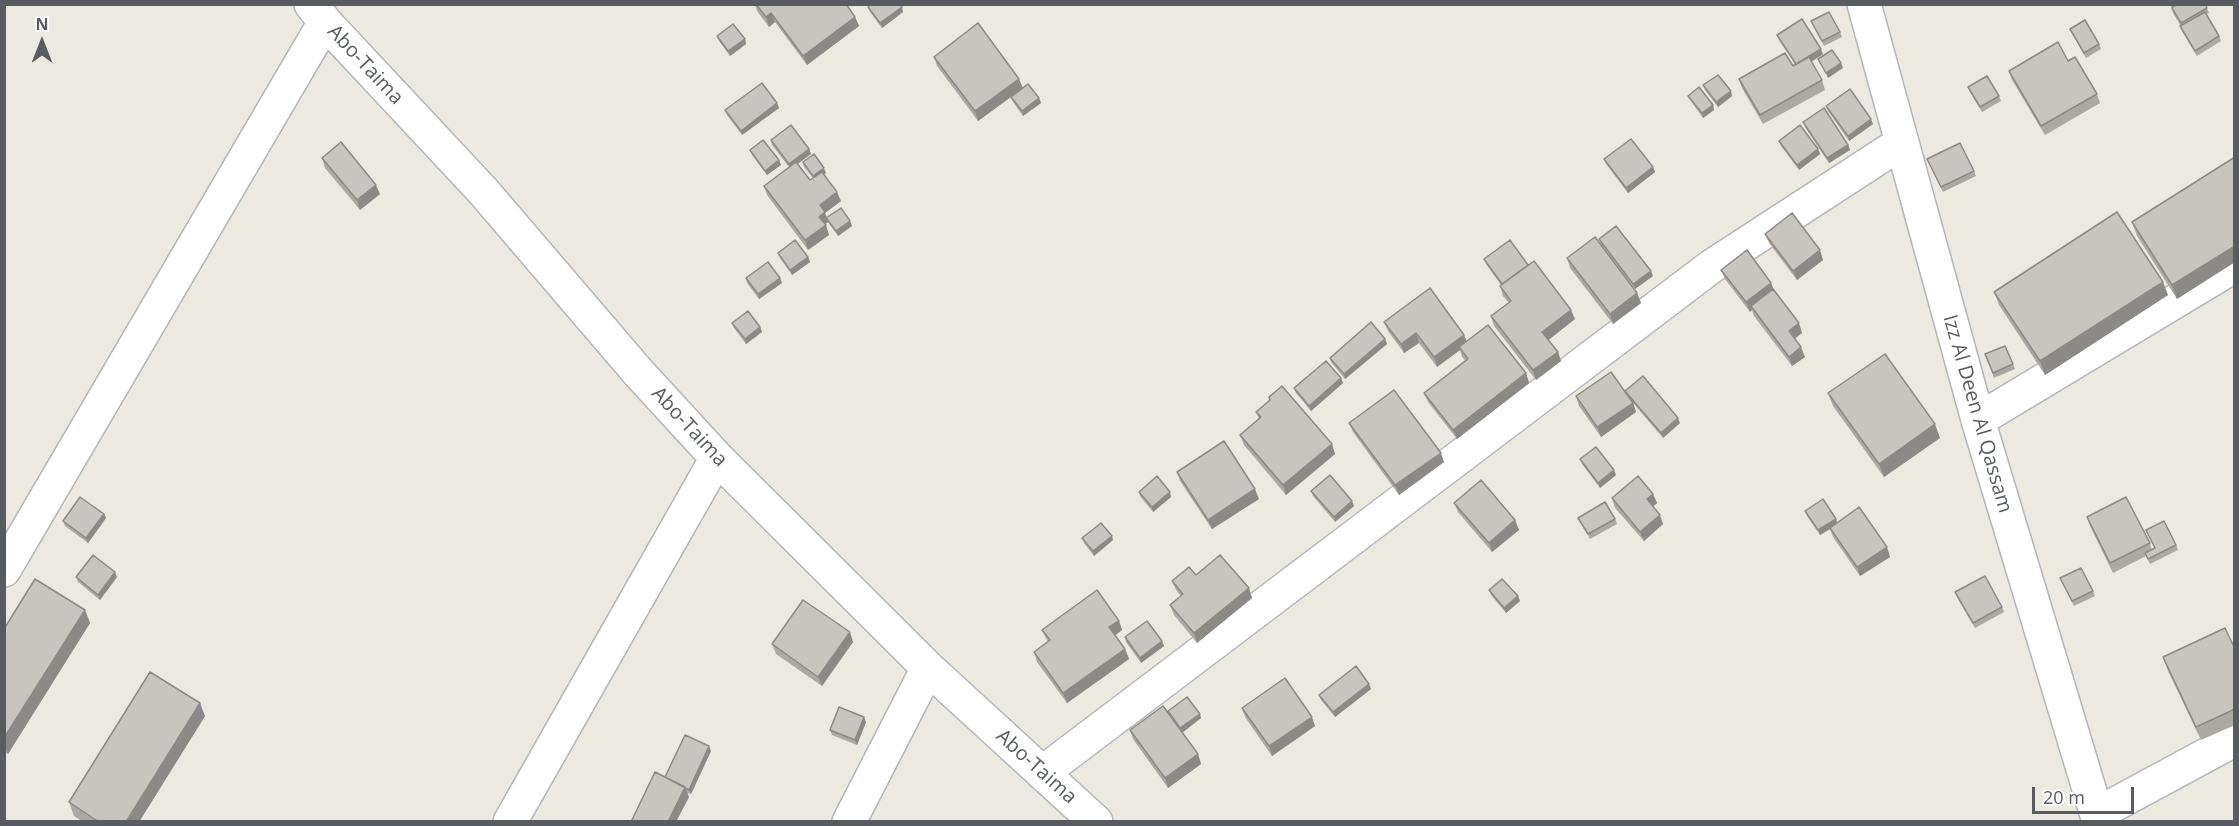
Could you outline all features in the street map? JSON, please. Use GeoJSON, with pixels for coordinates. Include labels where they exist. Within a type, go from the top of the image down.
{"type":"FeatureCollection","features":[{"type":"Feature","properties":{"kind":"street","name":"Izz Al Deen Al Qassam"},"geometry":{"type":"LineString","coordinates":[[1864,4],[1978,420],[2098,818]]}},
{"type":"Feature","properties":{"kind":"street"},"geometry":{"type":"LineString","coordinates":[[4,570],[318,13]]}},
{"type":"Feature","properties":{"kind":"street","name":"Abo-Taima"},"geometry":{"type":"LineString","coordinates":[[318,13],[483,191],[638,372],[717,458],[928,668],[1096,822]]}},
{"type":"Feature","properties":{"kind":"street"},"geometry":{"type":"LineString","coordinates":[[1042,773],[1712,266],[1901,143]]}},
{"type":"Feature","properties":{"kind":"street"},"geometry":{"type":"LineString","coordinates":[[1978,420],[2235,266]]}},
{"type":"Feature","properties":{"kind":"street"},"geometry":{"type":"LineString","coordinates":[[510,822],[717,458]]}},
{"type":"Feature","properties":{"kind":"street"},"geometry":{"type":"LineString","coordinates":[[849,822],[928,668]]}},
{"type":"Feature","properties":{"kind":"street"},"geometry":{"type":"LineString","coordinates":[[2098,818],[2235,740]]}},
{"type":"Feature","properties":{"kind":"building"},"geometry":{"type":"Polygon","coordinates":[[[756,4],[846,4],[855,17],[803,56],[771,13],[766,17],[756,4]]]}},
{"type":"Feature","properties":{"kind":"building"},"geometry":{"type":"Polygon","coordinates":[[[871,4],[900,4],[902,7],[880,23],[868,7],[871,4]]]}},
{"type":"Feature","properties":{"kind":"building"},"geometry":{"type":"Polygon","coordinates":[[[2177,4],[2205,4],[2207,8],[2181,23],[2172,8],[2177,4]]]}},
{"type":"Feature","properties":{"kind":"building"},"geometry":{"type":"Polygon","coordinates":[[[1829,12],[1840,32],[1822,41],[1811,21],[1829,12]]]}},
{"type":"Feature","properties":{"kind":"building"},"geometry":{"type":"Polygon","coordinates":[[[2205,12],[2219,36],[2195,51],[2180,26],[2205,12]]]}},
{"type":"Feature","properties":{"kind":"building"},"geometry":{"type":"Polygon","coordinates":[[[1802,19],[1821,49],[1796,64],[1777,35],[1802,19]]]}},
{"type":"Feature","properties":{"kind":"building"},"geometry":{"type":"Polygon","coordinates":[[[2085,20],[2099,44],[2084,53],[2070,29],[2085,20]]]}},
{"type":"Feature","properties":{"kind":"building"},"geometry":{"type":"Polygon","coordinates":[[[978,23],[1019,79],[975,111],[934,57],[978,23]]]}},
{"type":"Feature","properties":{"kind":"building"},"geometry":{"type":"Polygon","coordinates":[[[733,24],[745,39],[728,51],[717,36],[733,24]]]}},
{"type":"Feature","properties":{"kind":"building"},"geometry":{"type":"Polygon","coordinates":[[[2058,42],[2068,61],[2075,57],[2097,94],[2041,126],[2009,71],[2058,42]]]}},
{"type":"Feature","properties":{"kind":"building"},"geometry":{"type":"Polygon","coordinates":[[[1832,50],[1841,63],[1826,73],[1818,59],[1832,50]]]}},
{"type":"Feature","properties":{"kind":"building"},"geometry":{"type":"Polygon","coordinates":[[[1785,53],[1793,66],[1809,57],[1822,80],[1760,115],[1739,79],[1785,53]]]}},
{"type":"Feature","properties":{"kind":"building"},"geometry":{"type":"Polygon","coordinates":[[[1718,75],[1731,91],[1716,102],[1703,85],[1718,75]]]}},
{"type":"Feature","properties":{"kind":"building"},"geometry":{"type":"Polygon","coordinates":[[[1987,76],[1999,96],[1980,107],[1968,87],[1987,76]]]}},
{"type":"Feature","properties":{"kind":"building"},"geometry":{"type":"Polygon","coordinates":[[[762,83],[777,103],[741,131],[725,110],[762,83]]]}},
{"type":"Feature","properties":{"kind":"building"},"geometry":{"type":"Polygon","coordinates":[[[1028,84],[1039,98],[1022,111],[1011,97],[1028,84]]]}},
{"type":"Feature","properties":{"kind":"building"},"geometry":{"type":"Polygon","coordinates":[[[1699,87],[1713,105],[1702,113],[1688,96],[1699,87]]]}},
{"type":"Feature","properties":{"kind":"building"},"geometry":{"type":"Polygon","coordinates":[[[1850,89],[1871,119],[1848,136],[1826,106],[1850,89]]]}},
{"type":"Feature","properties":{"kind":"building"},"geometry":{"type":"Polygon","coordinates":[[[1824,108],[1848,145],[1827,158],[1803,122],[1824,108]]]}},
{"type":"Feature","properties":{"kind":"building"},"geometry":{"type":"Polygon","coordinates":[[[791,125],[809,149],[789,164],[771,140],[791,125]]]}},
{"type":"Feature","properties":{"kind":"building"},"geometry":{"type":"Polygon","coordinates":[[[1800,125],[1818,149],[1797,165],[1779,141],[1800,125]]]}},
{"type":"Feature","properties":{"kind":"building"},"geometry":{"type":"Polygon","coordinates":[[[1631,139],[1653,167],[1626,188],[1604,159],[1631,139]]]}},
{"type":"Feature","properties":{"kind":"building"},"geometry":{"type":"Polygon","coordinates":[[[763,140],[779,160],[765,171],[750,150],[763,140]]]}},
{"type":"Feature","properties":{"kind":"building"},"geometry":{"type":"Polygon","coordinates":[[[341,142],[376,185],[357,200],[322,158],[341,142]]]}},
{"type":"Feature","properties":{"kind":"building"},"geometry":{"type":"Polygon","coordinates":[[[1960,143],[1974,171],[1941,187],[1927,159],[1960,143]]]}},
{"type":"Feature","properties":{"kind":"building"},"geometry":{"type":"Polygon","coordinates":[[[814,154],[824,168],[813,176],[803,162],[814,154]]]}},
{"type":"Feature","properties":{"kind":"building"},"geometry":{"type":"Polygon","coordinates":[[[2235,157],[2235,246],[2172,285],[2132,222],[2235,157]]]}},
{"type":"Feature","properties":{"kind":"building"},"geometry":{"type":"Polygon","coordinates":[[[796,162],[810,180],[822,172],[837,192],[820,205],[825,212],[819,217],[826,225],[805,240],[764,186],[796,162]]]}},
{"type":"Feature","properties":{"kind":"building"},"geometry":{"type":"Polygon","coordinates":[[[841,208],[850,221],[836,231],[826,218],[841,208]]]}},
{"type":"Feature","properties":{"kind":"building"},"geometry":{"type":"Polygon","coordinates":[[[2117,212],[2163,282],[2040,361],[1994,292],[2117,212]]]}},
{"type":"Feature","properties":{"kind":"building"},"geometry":{"type":"Polygon","coordinates":[[[1792,213],[1820,250],[1793,271],[1765,234],[1792,213]]]}},
{"type":"Feature","properties":{"kind":"building"},"geometry":{"type":"Polygon","coordinates":[[[1616,226],[1651,271],[1633,284],[1599,239],[1616,226]]]}},
{"type":"Feature","properties":{"kind":"building"},"geometry":{"type":"Polygon","coordinates":[[[1595,237],[1637,293],[1610,314],[1567,258],[1595,237]]]}},
{"type":"Feature","properties":{"kind":"building"},"geometry":{"type":"Polygon","coordinates":[[[795,240],[808,257],[790,270],[778,253],[795,240]]]}},
{"type":"Feature","properties":{"kind":"building"},"geometry":{"type":"Polygon","coordinates":[[[1510,240],[1528,265],[1502,284],[1484,259],[1510,240]]]}},
{"type":"Feature","properties":{"kind":"building"},"geometry":{"type":"Polygon","coordinates":[[[1747,250],[1771,283],[1746,302],[1721,270],[1747,250]]]}},
{"type":"Feature","properties":{"kind":"building"},"geometry":{"type":"Polygon","coordinates":[[[1534,261],[1571,310],[1542,332],[1558,352],[1533,370],[1491,316],[1511,301],[1500,286],[1534,261]]]}},
{"type":"Feature","properties":{"kind":"building"},"geometry":{"type":"Polygon","coordinates":[[[768,262],[780,278],[758,294],[746,278],[768,262]]]}},
{"type":"Feature","properties":{"kind":"building"},"geometry":{"type":"Polygon","coordinates":[[[1430,288],[1464,335],[1434,357],[1416,333],[1401,344],[1384,322],[1430,288]]]}},
{"type":"Feature","properties":{"kind":"building"},"geometry":{"type":"Polygon","coordinates":[[[1773,289],[1799,323],[1789,331],[1801,347],[1789,357],[1751,306],[1773,289]]]}},
{"type":"Feature","properties":{"kind":"building"},"geometry":{"type":"Polygon","coordinates":[[[748,311],[760,327],[745,339],[732,323],[748,311]]]}},
{"type":"Feature","properties":{"kind":"building"},"geometry":{"type":"Polygon","coordinates":[[[1371,322],[1385,339],[1344,374],[1330,358],[1371,322]]]}},
{"type":"Feature","properties":{"kind":"building"},"geometry":{"type":"Polygon","coordinates":[[[1488,325],[1526,373],[1453,430],[1424,393],[1468,359],[1459,347],[1488,325]]]}},
{"type":"Feature","properties":{"kind":"building"},"geometry":{"type":"Polygon","coordinates":[[[2005,346],[2013,364],[1993,373],[1985,354],[2005,346]]]}},
{"type":"Feature","properties":{"kind":"building"},"geometry":{"type":"Polygon","coordinates":[[[1885,354],[1935,424],[1879,464],[1828,393],[1885,354]]]}},
{"type":"Feature","properties":{"kind":"building"},"geometry":{"type":"Polygon","coordinates":[[[1326,361],[1341,378],[1309,406],[1294,388],[1326,361]]]}},
{"type":"Feature","properties":{"kind":"building"},"geometry":{"type":"Polygon","coordinates":[[[1611,372],[1633,403],[1597,427],[1576,396],[1611,372]]]}},
{"type":"Feature","properties":{"kind":"building"},"geometry":{"type":"Polygon","coordinates":[[[1643,376],[1678,418],[1661,433],[1625,391],[1643,376]]]}},
{"type":"Feature","properties":{"kind":"building"},"geometry":{"type":"Polygon","coordinates":[[[1282,386],[1332,444],[1283,485],[1240,435],[1261,417],[1256,412],[1282,386]]]}},
{"type":"Feature","properties":{"kind":"building"},"geometry":{"type":"Polygon","coordinates":[[[1394,390],[1441,453],[1395,485],[1349,423],[1394,390]]]}},
{"type":"Feature","properties":{"kind":"building"},"geometry":{"type":"Polygon","coordinates":[[[1224,441],[1255,489],[1208,520],[1177,472],[1224,441]]]}},
{"type":"Feature","properties":{"kind":"building"},"geometry":{"type":"Polygon","coordinates":[[[1596,447],[1614,470],[1598,483],[1580,459],[1596,447]]]}},
{"type":"Feature","properties":{"kind":"building"},"geometry":{"type":"Polygon","coordinates":[[[1330,475],[1352,501],[1334,517],[1311,491],[1330,475]]]}},
{"type":"Feature","properties":{"kind":"building"},"geometry":{"type":"Polygon","coordinates":[[[1157,476],[1170,492],[1152,507],[1139,492],[1157,476]]]}},
{"type":"Feature","properties":{"kind":"building"},"geometry":{"type":"Polygon","coordinates":[[[1638,476],[1653,494],[1647,499],[1660,515],[1640,532],[1612,498],[1638,476]]]}},
{"type":"Feature","properties":{"kind":"building"},"geometry":{"type":"Polygon","coordinates":[[[1481,480],[1515,520],[1489,543],[1454,503],[1481,480]]]}},
{"type":"Feature","properties":{"kind":"building"},"geometry":{"type":"Polygon","coordinates":[[[80,497],[104,514],[86,538],[63,521],[80,497]]]}},
{"type":"Feature","properties":{"kind":"building"},"geometry":{"type":"Polygon","coordinates":[[[2126,497],[2150,543],[2110,563],[2087,517],[2126,497]]]}},
{"type":"Feature","properties":{"kind":"building"},"geometry":{"type":"Polygon","coordinates":[[[1823,499],[1836,519],[1818,530],[1805,511],[1823,499]]]}},
{"type":"Feature","properties":{"kind":"building"},"geometry":{"type":"Polygon","coordinates":[[[1605,502],[1615,519],[1588,534],[1578,518],[1605,502]]]}},
{"type":"Feature","properties":{"kind":"building"},"geometry":{"type":"Polygon","coordinates":[[[1859,507],[1887,547],[1857,567],[1830,528],[1859,507]]]}},
{"type":"Feature","properties":{"kind":"building"},"geometry":{"type":"Polygon","coordinates":[[[2164,521],[2176,545],[2148,559],[2145,553],[2155,548],[2146,530],[2164,521]]]}},
{"type":"Feature","properties":{"kind":"building"},"geometry":{"type":"Polygon","coordinates":[[[1101,523],[1112,536],[1093,551],[1082,538],[1101,523]]]}},
{"type":"Feature","properties":{"kind":"building"},"geometry":{"type":"Polygon","coordinates":[[[93,555],[115,572],[98,595],[76,577],[93,555]]]}},
{"type":"Feature","properties":{"kind":"building"},"geometry":{"type":"Polygon","coordinates":[[[1220,555],[1249,588],[1194,633],[1170,605],[1183,594],[1172,581],[1189,567],[1196,575],[1220,555]]]}},
{"type":"Feature","properties":{"kind":"building"},"geometry":{"type":"Polygon","coordinates":[[[2081,568],[2093,591],[2072,601],[2060,578],[2081,568]]]}},
{"type":"Feature","properties":{"kind":"building"},"geometry":{"type":"Polygon","coordinates":[[[1985,576],[2002,607],[1973,623],[1955,592],[1985,576]]]}},
{"type":"Feature","properties":{"kind":"building"},"geometry":{"type":"Polygon","coordinates":[[[35,579],[85,610],[4,738],[4,629],[35,579]]]}},
{"type":"Feature","properties":{"kind":"building"},"geometry":{"type":"Polygon","coordinates":[[[1502,579],[1518,596],[1504,608],[1489,590],[1502,579]]]}},
{"type":"Feature","properties":{"kind":"building"},"geometry":{"type":"Polygon","coordinates":[[[1097,590],[1119,621],[1109,627],[1125,649],[1063,693],[1034,652],[1050,640],[1042,630],[1097,590]]]}},
{"type":"Feature","properties":{"kind":"building"},"geometry":{"type":"Polygon","coordinates":[[[803,600],[850,632],[818,677],[772,644],[803,600]]]}},
{"type":"Feature","properties":{"kind":"building"},"geometry":{"type":"Polygon","coordinates":[[[1147,621],[1162,641],[1140,658],[1125,637],[1147,621]]]}},
{"type":"Feature","properties":{"kind":"building"},"geometry":{"type":"Polygon","coordinates":[[[2225,628],[2235,649],[2235,709],[2196,727],[2163,657],[2225,628]]]}},
{"type":"Feature","properties":{"kind":"building"},"geometry":{"type":"Polygon","coordinates":[[[1356,666],[1369,684],[1333,712],[1319,695],[1356,666]]]}},
{"type":"Feature","properties":{"kind":"building"},"geometry":{"type":"Polygon","coordinates":[[[150,672],[200,703],[126,822],[99,822],[69,802],[150,672]]]}},
{"type":"Feature","properties":{"kind":"building"},"geometry":{"type":"Polygon","coordinates":[[[1285,678],[1312,717],[1269,746],[1242,708],[1285,678]]]}},
{"type":"Feature","properties":{"kind":"building"},"geometry":{"type":"Polygon","coordinates":[[[1187,697],[1200,714],[1180,728],[1168,711],[1187,697]]]}},
{"type":"Feature","properties":{"kind":"building"},"geometry":{"type":"Polygon","coordinates":[[[1163,706],[1198,754],[1165,778],[1130,730],[1163,706]]]}},
{"type":"Feature","properties":{"kind":"building"},"geometry":{"type":"Polygon","coordinates":[[[839,707],[864,717],[855,740],[830,730],[839,707]]]}},
{"type":"Feature","properties":{"kind":"building"},"geometry":{"type":"Polygon","coordinates":[[[685,735],[709,746],[689,790],[665,777],[685,735]]]}},
{"type":"Feature","properties":{"kind":"building"},"geometry":{"type":"Polygon","coordinates":[[[655,772],[685,787],[668,822],[631,822],[655,772]]]}}]}
